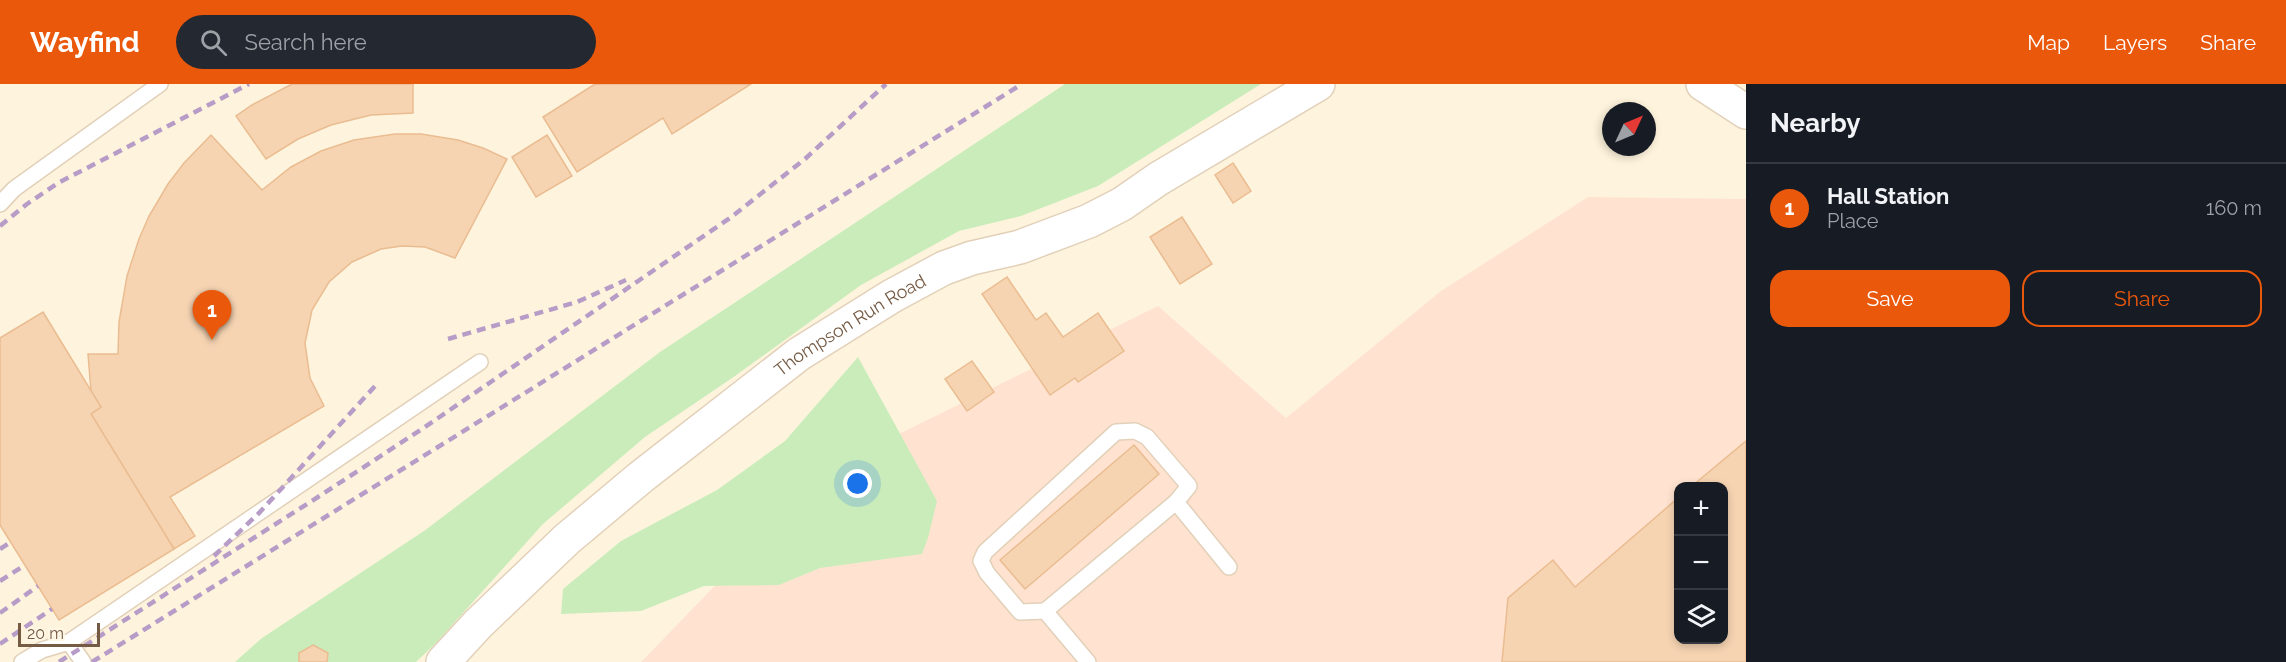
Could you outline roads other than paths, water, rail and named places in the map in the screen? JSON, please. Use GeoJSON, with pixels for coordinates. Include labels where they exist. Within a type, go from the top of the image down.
{"type":"FeatureCollection","features":[{"type":"Feature","properties":{"kind":"street","name":"Thompson Run Road"},"geometry":{"type":"LineString","coordinates":[[443,662],[478,624],[567,539],[641,477],[799,354],[892,296],[944,268],[972,258],[1020,247],[1089,222],[1318,84]]}},
{"type":"Feature","properties":{"kind":"street"},"geometry":{"type":"LineString","coordinates":[[1703,84],[1746,112]]}},
{"type":"Feature","properties":{"kind":"lane"},"geometry":{"type":"LineString","coordinates":[[0,204],[14,189],[160,84]]}},
{"type":"Feature","properties":{"kind":"lane"},"geometry":{"type":"LineString","coordinates":[[22,662],[42,650],[69,642],[480,362]]}},
{"type":"Feature","properties":{"kind":"lane"},"geometry":{"type":"LineString","coordinates":[[1135,430],[1148,436],[1189,486],[1176,502],[1046,611],[1020,612],[987,573],[981,561],[985,552],[1116,432],[1135,430]]}},
{"type":"Feature","properties":{"kind":"lane"},"geometry":{"type":"LineString","coordinates":[[1176,502],[1229,567]]}},
{"type":"Feature","properties":{"kind":"lane"},"geometry":{"type":"LineString","coordinates":[[1046,611],[1088,662]]}},
{"type":"Feature","properties":{"kind":"lane"},"geometry":{"type":"LineString","coordinates":[[69,642],[83,662]]}},
{"type":"Feature","properties":{"kind":"railway"},"geometry":{"type":"LineString","coordinates":[[0,226],[58,183],[249,84]]}},
{"type":"Feature","properties":{"kind":"railway"},"geometry":{"type":"LineString","coordinates":[[59,662],[425,427],[730,218],[805,159],[886,84]]}},
{"type":"Feature","properties":{"kind":"railway"},"geometry":{"type":"LineString","coordinates":[[92,662],[1022,84]]}},
{"type":"Feature","properties":{"kind":"railway"},"geometry":{"type":"LineString","coordinates":[[448,339],[577,302],[626,280]]}},
{"type":"Feature","properties":{"kind":"railway"},"geometry":{"type":"LineString","coordinates":[[214,556],[260,512],[376,385]]}},
{"type":"Feature","properties":{"kind":"railway"},"geometry":{"type":"LineString","coordinates":[[0,549],[11,542]]}},
{"type":"Feature","properties":{"kind":"railway"},"geometry":{"type":"LineString","coordinates":[[0,581],[25,565]]}},
{"type":"Feature","properties":{"kind":"railway"},"geometry":{"type":"LineString","coordinates":[[0,613],[38,586]]}},
{"type":"Feature","properties":{"kind":"railway"},"geometry":{"type":"LineString","coordinates":[[0,644],[52,609]]}},
{"type":"Feature","properties":{"kind":"place","name":"Hall Station"},"geometry":{"type":"Point","coordinates":[212,340]}}]}
